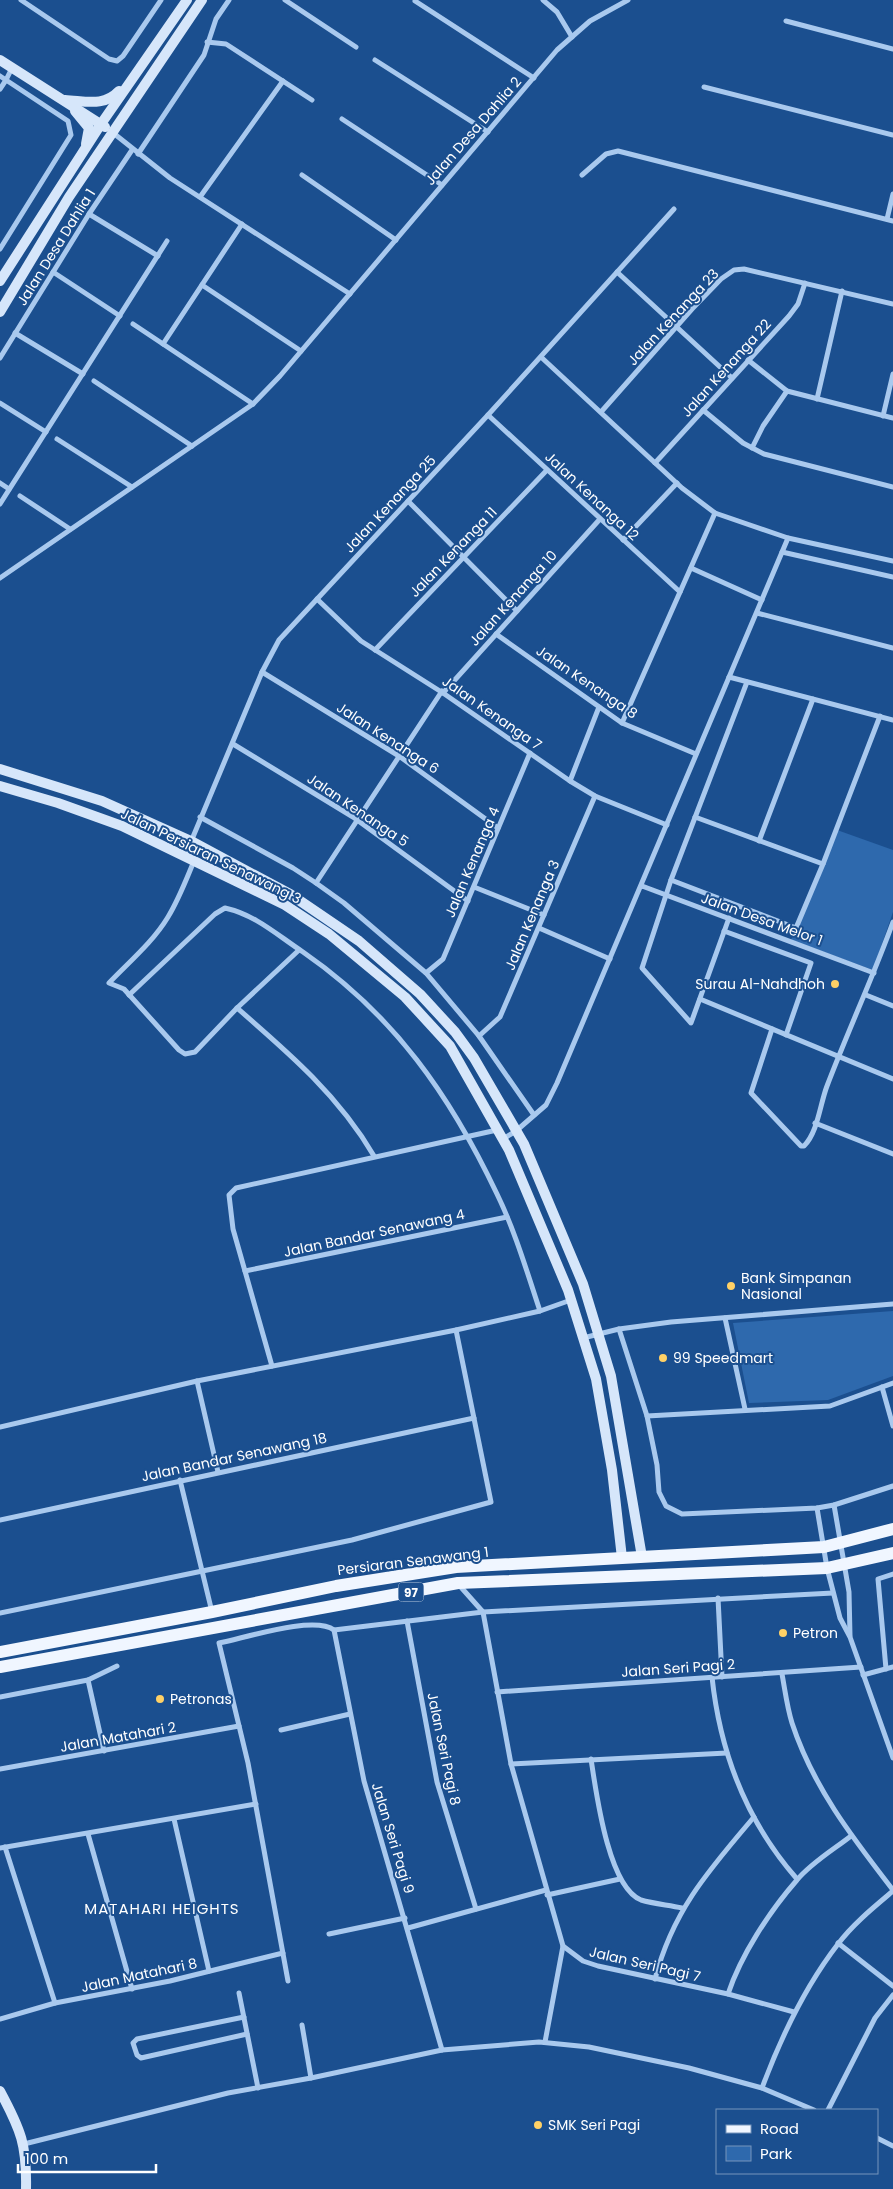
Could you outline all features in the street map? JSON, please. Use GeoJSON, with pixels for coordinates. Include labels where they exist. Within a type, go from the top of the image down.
{"type":"FeatureCollection","features":[{"type":"Feature","properties":{"kind":"main road","name":"Persiaran Senawang 1"},"geometry":{"type":"LineString","coordinates":[[0,1652],[212,1612],[336,1586],[456,1567],[824,1547],[893,1529]]}},
{"type":"Feature","properties":{"kind":"main road","name":"Persiaran Senawang 1"},"geometry":{"type":"LineString","coordinates":[[0,1667],[458,1583],[827,1568],[893,1553]]}},
{"type":"Feature","properties":{"kind":"street"},"geometry":{"type":"LineString","coordinates":[[21,0],[109,58],[117,61],[123,56],[161,0]]}},
{"type":"Feature","properties":{"kind":"street"},"geometry":{"type":"LineString","coordinates":[[0,281],[101,124],[187,0]]}},
{"type":"Feature","properties":{"kind":"street"},"geometry":{"type":"LineString","coordinates":[[0,312],[69,196],[202,0]]}},
{"type":"Feature","properties":{"kind":"street"},"geometry":{"type":"LineString","coordinates":[[138,154],[204,55],[216,19],[229,0]]}},
{"type":"Feature","properties":{"kind":"street"},"geometry":{"type":"LineString","coordinates":[[285,0],[356,47]]}},
{"type":"Feature","properties":{"kind":"street"},"geometry":{"type":"LineString","coordinates":[[543,0],[556,12],[572,37]]}},
{"type":"Feature","properties":{"kind":"street","name":"Jalan Desa Dahlia 2"},"geometry":{"type":"LineString","coordinates":[[2,575],[253,404],[302,351],[534,78],[572,37],[590,21],[628,0]]}},
{"type":"Feature","properties":{"kind":"street"},"geometry":{"type":"LineString","coordinates":[[414,1],[534,78]]}},
{"type":"Feature","properties":{"kind":"street"},"geometry":{"type":"LineString","coordinates":[[786,21],[893,49]]}},
{"type":"Feature","properties":{"kind":"street"},"geometry":{"type":"LineString","coordinates":[[207,42],[226,44],[312,100]]}},
{"type":"Feature","properties":{"kind":"street"},"geometry":{"type":"LineString","coordinates":[[0,60],[101,124],[132,150],[200,197],[350,294]]}},
{"type":"Feature","properties":{"kind":"street"},"geometry":{"type":"LineString","coordinates":[[375,60],[488,132]]}},
{"type":"Feature","properties":{"kind":"street"},"geometry":{"type":"LineString","coordinates":[[0,89],[12,68]]}},
{"type":"Feature","properties":{"kind":"street"},"geometry":{"type":"LineString","coordinates":[[64,100],[101,103],[112,98],[136,74]]}},
{"type":"Feature","properties":{"kind":"street"},"geometry":{"type":"LineString","coordinates":[[0,76],[68,121],[71,135],[0,249]]}},
{"type":"Feature","properties":{"kind":"street"},"geometry":{"type":"LineString","coordinates":[[200,197],[283,81]]}},
{"type":"Feature","properties":{"kind":"street"},"geometry":{"type":"LineString","coordinates":[[704,87],[893,135]]}},
{"type":"Feature","properties":{"kind":"street"},"geometry":{"type":"LineString","coordinates":[[64,100],[89,128],[84,153]]}},
{"type":"Feature","properties":{"kind":"street"},"geometry":{"type":"LineString","coordinates":[[342,119],[442,186]]}},
{"type":"Feature","properties":{"kind":"street","name":"Jalan Desa Dahlia 1"},"geometry":{"type":"LineString","coordinates":[[0,358],[89,214],[132,150]]}},
{"type":"Feature","properties":{"kind":"street"},"geometry":{"type":"LineString","coordinates":[[582,175],[606,154],[618,150],[893,221]]}},
{"type":"Feature","properties":{"kind":"street"},"geometry":{"type":"LineString","coordinates":[[302,175],[396,240]]}},
{"type":"Feature","properties":{"kind":"street"},"geometry":{"type":"LineString","coordinates":[[887,219],[893,194]]}},
{"type":"Feature","properties":{"kind":"street","name":"Jalan Kenanga 25"},"geometry":{"type":"LineString","coordinates":[[129,995],[124,989],[109,983],[141,952],[167,919],[181,895],[190,858],[191,841],[200,817],[262,672],[279,640],[488,415],[674,209]]}},
{"type":"Feature","properties":{"kind":"street"},"geometry":{"type":"LineString","coordinates":[[89,214],[158,256]]}},
{"type":"Feature","properties":{"kind":"street"},"geometry":{"type":"LineString","coordinates":[[163,344],[242,224]]}},
{"type":"Feature","properties":{"kind":"street"},"geometry":{"type":"LineString","coordinates":[[0,504],[167,241]]}},
{"type":"Feature","properties":{"kind":"street","name":"Jalan Kenanga 23"},"geometry":{"type":"LineString","coordinates":[[601,412],[721,279],[734,270],[744,269],[893,304]]}},
{"type":"Feature","properties":{"kind":"street"},"geometry":{"type":"LineString","coordinates":[[53,272],[120,316]]}},
{"type":"Feature","properties":{"kind":"street"},"geometry":{"type":"LineString","coordinates":[[617,272],[732,378]]}},
{"type":"Feature","properties":{"kind":"street","name":"Jalan Kenanga 22"},"geometry":{"type":"LineString","coordinates":[[654,463],[790,316],[798,304],[805,283]]}},
{"type":"Feature","properties":{"kind":"street"},"geometry":{"type":"LineString","coordinates":[[202,285],[302,351]]}},
{"type":"Feature","properties":{"kind":"street"},"geometry":{"type":"LineString","coordinates":[[817,399],[842,292]]}},
{"type":"Feature","properties":{"kind":"street"},"geometry":{"type":"LineString","coordinates":[[133,324],[253,404]]}},
{"type":"Feature","properties":{"kind":"street"},"geometry":{"type":"LineString","coordinates":[[16,333],[83,374]]}},
{"type":"Feature","properties":{"kind":"street"},"geometry":{"type":"LineString","coordinates":[[541,357],[677,484],[715,513],[788,538],[893,561]]}},
{"type":"Feature","properties":{"kind":"street"},"geometry":{"type":"LineString","coordinates":[[748,360],[787,391],[893,418]]}},
{"type":"Feature","properties":{"kind":"street"},"geometry":{"type":"LineString","coordinates":[[883,416],[893,374]]}},
{"type":"Feature","properties":{"kind":"street"},"geometry":{"type":"LineString","coordinates":[[94,381],[192,446]]}},
{"type":"Feature","properties":{"kind":"street"},"geometry":{"type":"LineString","coordinates":[[752,448],[763,426],[787,391]]}},
{"type":"Feature","properties":{"kind":"street"},"geometry":{"type":"LineString","coordinates":[[0,403],[46,432]]}},
{"type":"Feature","properties":{"kind":"street"},"geometry":{"type":"LineString","coordinates":[[703,410],[716,423],[752,448],[784,460],[893,487]]}},
{"type":"Feature","properties":{"kind":"street","name":"Jalan Kenanga 12"},"geometry":{"type":"LineString","coordinates":[[488,415],[680,592]]}},
{"type":"Feature","properties":{"kind":"street"},"geometry":{"type":"LineString","coordinates":[[57,439],[132,487]]}},
{"type":"Feature","properties":{"kind":"street","name":"Jalan Kenanga 11"},"geometry":{"type":"LineString","coordinates":[[375,650],[547,470]]}},
{"type":"Feature","properties":{"kind":"street"},"geometry":{"type":"LineString","coordinates":[[0,483],[9,489]]}},
{"type":"Feature","properties":{"kind":"street"},"geometry":{"type":"LineString","coordinates":[[623,540],[677,484]]}},
{"type":"Feature","properties":{"kind":"street"},"geometry":{"type":"LineString","coordinates":[[20,496],[70,529]]}},
{"type":"Feature","properties":{"kind":"street"},"geometry":{"type":"LineString","coordinates":[[408,502],[517,611]]}},
{"type":"Feature","properties":{"kind":"street"},"geometry":{"type":"LineString","coordinates":[[622,723],[715,513]]}},
{"type":"Feature","properties":{"kind":"street","name":"Jalan Kenanga 10"},"geometry":{"type":"LineString","coordinates":[[316,884],[443,692],[600,519]]}},
{"type":"Feature","properties":{"kind":"street"},"geometry":{"type":"LineString","coordinates":[[272,1366],[233,1229],[229,1194],[236,1188],[374,1156],[467,1138],[500,1135],[516,1131],[546,1105],[642,886],[788,538]]}},
{"type":"Feature","properties":{"kind":"street"},"geometry":{"type":"LineString","coordinates":[[782,552],[893,577]]}},
{"type":"Feature","properties":{"kind":"street"},"geometry":{"type":"LineString","coordinates":[[691,568],[762,600]]}},
{"type":"Feature","properties":{"kind":"street","name":"Jalan Kenanga 7"},"geometry":{"type":"LineString","coordinates":[[317,598],[361,641],[443,692],[570,781],[595,796],[667,825]]}},
{"type":"Feature","properties":{"kind":"street"},"geometry":{"type":"LineString","coordinates":[[757,613],[893,648]]}},
{"type":"Feature","properties":{"kind":"street","name":"Jalan Kenanga 8"},"geometry":{"type":"LineString","coordinates":[[496,634],[622,723],[696,754]]}},
{"type":"Feature","properties":{"kind":"street","name":"Jalan Kenanga 6"},"geometry":{"type":"LineString","coordinates":[[262,672],[399,756],[498,828]]}},
{"type":"Feature","properties":{"kind":"street"},"geometry":{"type":"LineString","coordinates":[[729,677],[893,720]]}},
{"type":"Feature","properties":{"kind":"street"},"geometry":{"type":"LineString","coordinates":[[728,918],[691,1023],[642,968],[671,880],[747,682]]}},
{"type":"Feature","properties":{"kind":"street"},"geometry":{"type":"LineString","coordinates":[[759,840],[813,699]]}},
{"type":"Feature","properties":{"kind":"street"},"geometry":{"type":"LineString","coordinates":[[570,781],[599,707]]}},
{"type":"Feature","properties":{"kind":"street"},"geometry":{"type":"LineString","coordinates":[[671,880],[796,928],[824,864],[880,716]]}},
{"type":"Feature","properties":{"kind":"street","name":"Jalan Kenanga 5"},"geometry":{"type":"LineString","coordinates":[[232,744],[358,821],[468,901]]}},
{"type":"Feature","properties":{"kind":"street","name":"Jalan Kenanga 4"},"geometry":{"type":"LineString","coordinates":[[426,973],[443,959],[530,753]]}},
{"type":"Feature","properties":{"kind":"street","name":"Jalan Persiaran Senawang 3"},"geometry":{"type":"LineString","coordinates":[[0,770],[102,801],[191,841],[290,894],[359,941],[420,994],[455,1032],[474,1058],[516,1131],[583,1284],[611,1376],[642,1557]]}},
{"type":"Feature","properties":{"kind":"street","name":"Jalan Persiaran Senawang 3"},"geometry":{"type":"LineString","coordinates":[[0,786],[58,803],[122,826],[286,905],[329,934],[405,997],[450,1046],[500,1135],[572,1300],[596,1379],[612,1470],[622,1558]]}},
{"type":"Feature","properties":{"kind":"street","name":"Jalan Kenanga 3"},"geometry":{"type":"LineString","coordinates":[[480,1036],[500,1017],[595,796]]}},
{"type":"Feature","properties":{"kind":"street"},"geometry":{"type":"LineString","coordinates":[[200,817],[293,868],[344,903],[426,973],[480,1036],[534,1115]]}},
{"type":"Feature","properties":{"kind":"street"},"geometry":{"type":"LineString","coordinates":[[695,817],[824,864]]}},
{"type":"Feature","properties":{"kind":"street","name":"Jalan Desa Melor 1"},"geometry":{"type":"LineString","coordinates":[[642,886],[874,972]]}},
{"type":"Feature","properties":{"kind":"street"},"geometry":{"type":"LineString","coordinates":[[474,887],[544,916]]}},
{"type":"Feature","properties":{"kind":"street"},"geometry":{"type":"LineString","coordinates":[[299,950],[237,1008],[194,1052],[185,1054],[178,1050],[129,995],[215,914],[225,908],[240,912],[270,927],[299,950],[338,976],[410,1049],[440,1089],[498,1194],[540,1311]]}},
{"type":"Feature","properties":{"kind":"street"},"geometry":{"type":"LineString","coordinates":[[772,1029],[751,1093],[801,1146],[804,1146],[816,1123],[838,1057],[866,995],[893,922]]}},
{"type":"Feature","properties":{"kind":"street"},"geometry":{"type":"LineString","coordinates":[[539,928],[610,959]]}},
{"type":"Feature","properties":{"kind":"street"},"geometry":{"type":"LineString","coordinates":[[724,931],[811,963],[786,1035]]}},
{"type":"Feature","properties":{"kind":"street"},"geometry":{"type":"LineString","coordinates":[[866,995],[893,1006]]}},
{"type":"Feature","properties":{"kind":"street"},"geometry":{"type":"LineString","coordinates":[[700,999],[893,1080]]}},
{"type":"Feature","properties":{"kind":"street"},"geometry":{"type":"LineString","coordinates":[[237,1008],[334,1098],[358,1129],[374,1156]]}},
{"type":"Feature","properties":{"kind":"street"},"geometry":{"type":"LineString","coordinates":[[816,1123],[893,1154]]}},
{"type":"Feature","properties":{"kind":"street","name":"Jalan Bandar Senawang 4"},"geometry":{"type":"LineString","coordinates":[[245,1271],[507,1217]]}},
{"type":"Feature","properties":{"kind":"street"},"geometry":{"type":"LineString","coordinates":[[0,1427],[198,1381],[456,1330],[540,1311],[572,1300]]}},
{"type":"Feature","properties":{"kind":"street"},"geometry":{"type":"LineString","coordinates":[[583,1338],[619,1328],[893,1304]]}},
{"type":"Feature","properties":{"kind":"street"},"geometry":{"type":"LineString","coordinates":[[725,1318],[744,1409]]}},
{"type":"Feature","properties":{"kind":"street"},"geometry":{"type":"LineString","coordinates":[[619,1328],[646,1416],[657,1465],[659,1492],[666,1506],[682,1514],[817,1508],[834,1505],[893,1486]]}},
{"type":"Feature","properties":{"kind":"street"},"geometry":{"type":"LineString","coordinates":[[0,1612],[352,1540],[491,1502],[456,1330]]}},
{"type":"Feature","properties":{"kind":"street"},"geometry":{"type":"LineString","coordinates":[[198,1381],[218,1472]]}},
{"type":"Feature","properties":{"kind":"street"},"geometry":{"type":"LineString","coordinates":[[646,1416],[744,1409],[830,1406],[893,1383]]}},
{"type":"Feature","properties":{"kind":"street"},"geometry":{"type":"LineString","coordinates":[[882,1387],[893,1426]]}},
{"type":"Feature","properties":{"kind":"street","name":"Jalan Bandar Senawang 18"},"geometry":{"type":"LineString","coordinates":[[0,1520],[474,1418]]}},
{"type":"Feature","properties":{"kind":"street"},"geometry":{"type":"LineString","coordinates":[[180,1480],[212,1612]]}},
{"type":"Feature","properties":{"kind":"street"},"geometry":{"type":"LineString","coordinates":[[834,1505],[851,1616],[850,1637]]}},
{"type":"Feature","properties":{"kind":"street"},"geometry":{"type":"LineString","coordinates":[[817,1508],[827,1568],[840,1618],[850,1637],[893,1758]]}},
{"type":"Feature","properties":{"kind":"street"},"geometry":{"type":"LineString","coordinates":[[886,1669],[878,1579],[893,1574]]}},
{"type":"Feature","properties":{"kind":"street"},"geometry":{"type":"LineString","coordinates":[[458,1583],[483,1612],[511,1764],[546,1893],[563,1946],[545,2042]]}},
{"type":"Feature","properties":{"kind":"street"},"geometry":{"type":"LineString","coordinates":[[288,1981],[256,1804],[219,1644],[311,1624],[327,1625],[334,1630],[483,1612],[833,1593]]}},
{"type":"Feature","properties":{"kind":"street"},"geometry":{"type":"LineString","coordinates":[[718,1598],[722,1677]]}},
{"type":"Feature","properties":{"kind":"street","name":"Jalan Seri Pagi 8"},"geometry":{"type":"LineString","coordinates":[[407,1621],[437,1782],[476,1909]]}},
{"type":"Feature","properties":{"kind":"street","name":"Jalan Seri Pagi 9"},"geometry":{"type":"LineString","coordinates":[[334,1630],[364,1780],[442,2050]]}},
{"type":"Feature","properties":{"kind":"street"},"geometry":{"type":"LineString","coordinates":[[0,1697],[88,1680],[117,1666]]}},
{"type":"Feature","properties":{"kind":"street","name":"Jalan Seri Pagi 2"},"geometry":{"type":"LineString","coordinates":[[498,1692],[782,1674],[861,1667]]}},
{"type":"Feature","properties":{"kind":"street"},"geometry":{"type":"LineString","coordinates":[[863,1675],[893,1667]]}},
{"type":"Feature","properties":{"kind":"street"},"geometry":{"type":"LineString","coordinates":[[762,2088],[778,2044],[794,2012],[838,1943],[893,1890],[851,1836],[817,1782],[792,1723],[782,1674]]}},
{"type":"Feature","properties":{"kind":"street"},"geometry":{"type":"LineString","coordinates":[[712,1677],[716,1714],[727,1753],[759,1830],[797,1879]]}},
{"type":"Feature","properties":{"kind":"street"},"geometry":{"type":"LineString","coordinates":[[88,1680],[104,1750]]}},
{"type":"Feature","properties":{"kind":"street"},"geometry":{"type":"LineString","coordinates":[[281,1730],[350,1714]]}},
{"type":"Feature","properties":{"kind":"street","name":"Jalan Matahari 2"},"geometry":{"type":"LineString","coordinates":[[0,1769],[239,1726]]}},
{"type":"Feature","properties":{"kind":"street"},"geometry":{"type":"LineString","coordinates":[[511,1764],[727,1753]]}},
{"type":"Feature","properties":{"kind":"street"},"geometry":{"type":"LineString","coordinates":[[591,1759],[601,1826],[620,1879],[639,1899],[682,1908]]}},
{"type":"Feature","properties":{"kind":"street"},"geometry":{"type":"LineString","coordinates":[[55,2003],[2,1847],[88,1834],[256,1804]]}},
{"type":"Feature","properties":{"kind":"street"},"geometry":{"type":"LineString","coordinates":[[655,1979],[663,1949],[682,1908],[709,1869],[754,1817]]}},
{"type":"Feature","properties":{"kind":"street"},"geometry":{"type":"LineString","coordinates":[[174,1819],[209,1971]]}},
{"type":"Feature","properties":{"kind":"street"},"geometry":{"type":"LineString","coordinates":[[88,1834],[132,1989]]}},
{"type":"Feature","properties":{"kind":"street"},"geometry":{"type":"LineString","coordinates":[[728,1994],[735,1971],[749,1945],[797,1879],[851,1836]]}},
{"type":"Feature","properties":{"kind":"street"},"geometry":{"type":"LineString","coordinates":[[408,1928],[476,1909],[620,1879]]}},
{"type":"Feature","properties":{"kind":"street"},"geometry":{"type":"LineString","coordinates":[[329,1934],[405,1918]]}},
{"type":"Feature","properties":{"kind":"street"},"geometry":{"type":"LineString","coordinates":[[838,1943],[893,1986]]}},
{"type":"Feature","properties":{"kind":"street","name":"Jalan Seri Pagi 7"},"geometry":{"type":"LineString","coordinates":[[563,1946],[582,1961],[728,1994],[794,2012]]}},
{"type":"Feature","properties":{"kind":"street","name":"Jalan Matahari 8"},"geometry":{"type":"LineString","coordinates":[[0,2019],[55,2003],[132,1989],[283,1953]]}},
{"type":"Feature","properties":{"kind":"street"},"geometry":{"type":"LineString","coordinates":[[239,1993],[258,2088]]}},
{"type":"Feature","properties":{"kind":"street"},"geometry":{"type":"LineString","coordinates":[[829,2109],[870,2027],[893,1995]]}},
{"type":"Feature","properties":{"kind":"street"},"geometry":{"type":"LineString","coordinates":[[244,2017],[136,2039],[134,2043],[137,2055],[141,2058],[247,2034]]}},
{"type":"Feature","properties":{"kind":"street"},"geometry":{"type":"LineString","coordinates":[[302,2026],[311,2078]]}},
{"type":"Feature","properties":{"kind":"street"},"geometry":{"type":"LineString","coordinates":[[24,2144],[228,2093],[311,2078],[442,2050],[545,2042],[621,2052],[689,2068],[762,2088],[812,2109]]}},
{"type":"Feature","properties":{"kind":"street"},"geometry":{"type":"LineString","coordinates":[[0,2091],[18,2124],[24,2144],[27,2159],[26,2189]]}},
{"type":"Feature","properties":{"kind":"street"},"geometry":{"type":"LineString","coordinates":[[878,2138],[893,2146]]}},
{"type":"Feature","properties":{"kind":"green space"},"geometry":{"type":"Polygon","coordinates":[[[837,830],[893,850],[893,912],[873,970],[791,940],[837,830]]]}},
{"type":"Feature","properties":{"kind":"green space"},"geometry":{"type":"Polygon","coordinates":[[[893,1311],[893,1376],[828,1400],[749,1403],[733,1323],[893,1311]]]}},
{"type":"Feature","properties":{"kind":"place","name":"Surau Al-Nahdhoh"},"geometry":{"type":"Point","coordinates":[835,984]}},
{"type":"Feature","properties":{"kind":"place","name":"Bank Simpanan Nasional"},"geometry":{"type":"Point","coordinates":[731,1286]}},
{"type":"Feature","properties":{"kind":"place","name":"99 Speedmart"},"geometry":{"type":"Point","coordinates":[663,1358]}},
{"type":"Feature","properties":{"kind":"place","name":"Petron"},"geometry":{"type":"Point","coordinates":[783,1633]}},
{"type":"Feature","properties":{"kind":"place","name":"Petronas"},"geometry":{"type":"Point","coordinates":[160,1699]}},
{"type":"Feature","properties":{"kind":"place","name":"SMK Seri Pagi"},"geometry":{"type":"Point","coordinates":[538,2125]}},
{"type":"Feature","properties":{"kind":"district","name":"MATAHARI HEIGHTS"},"geometry":{"type":"Point","coordinates":[162,1908]}}]}
